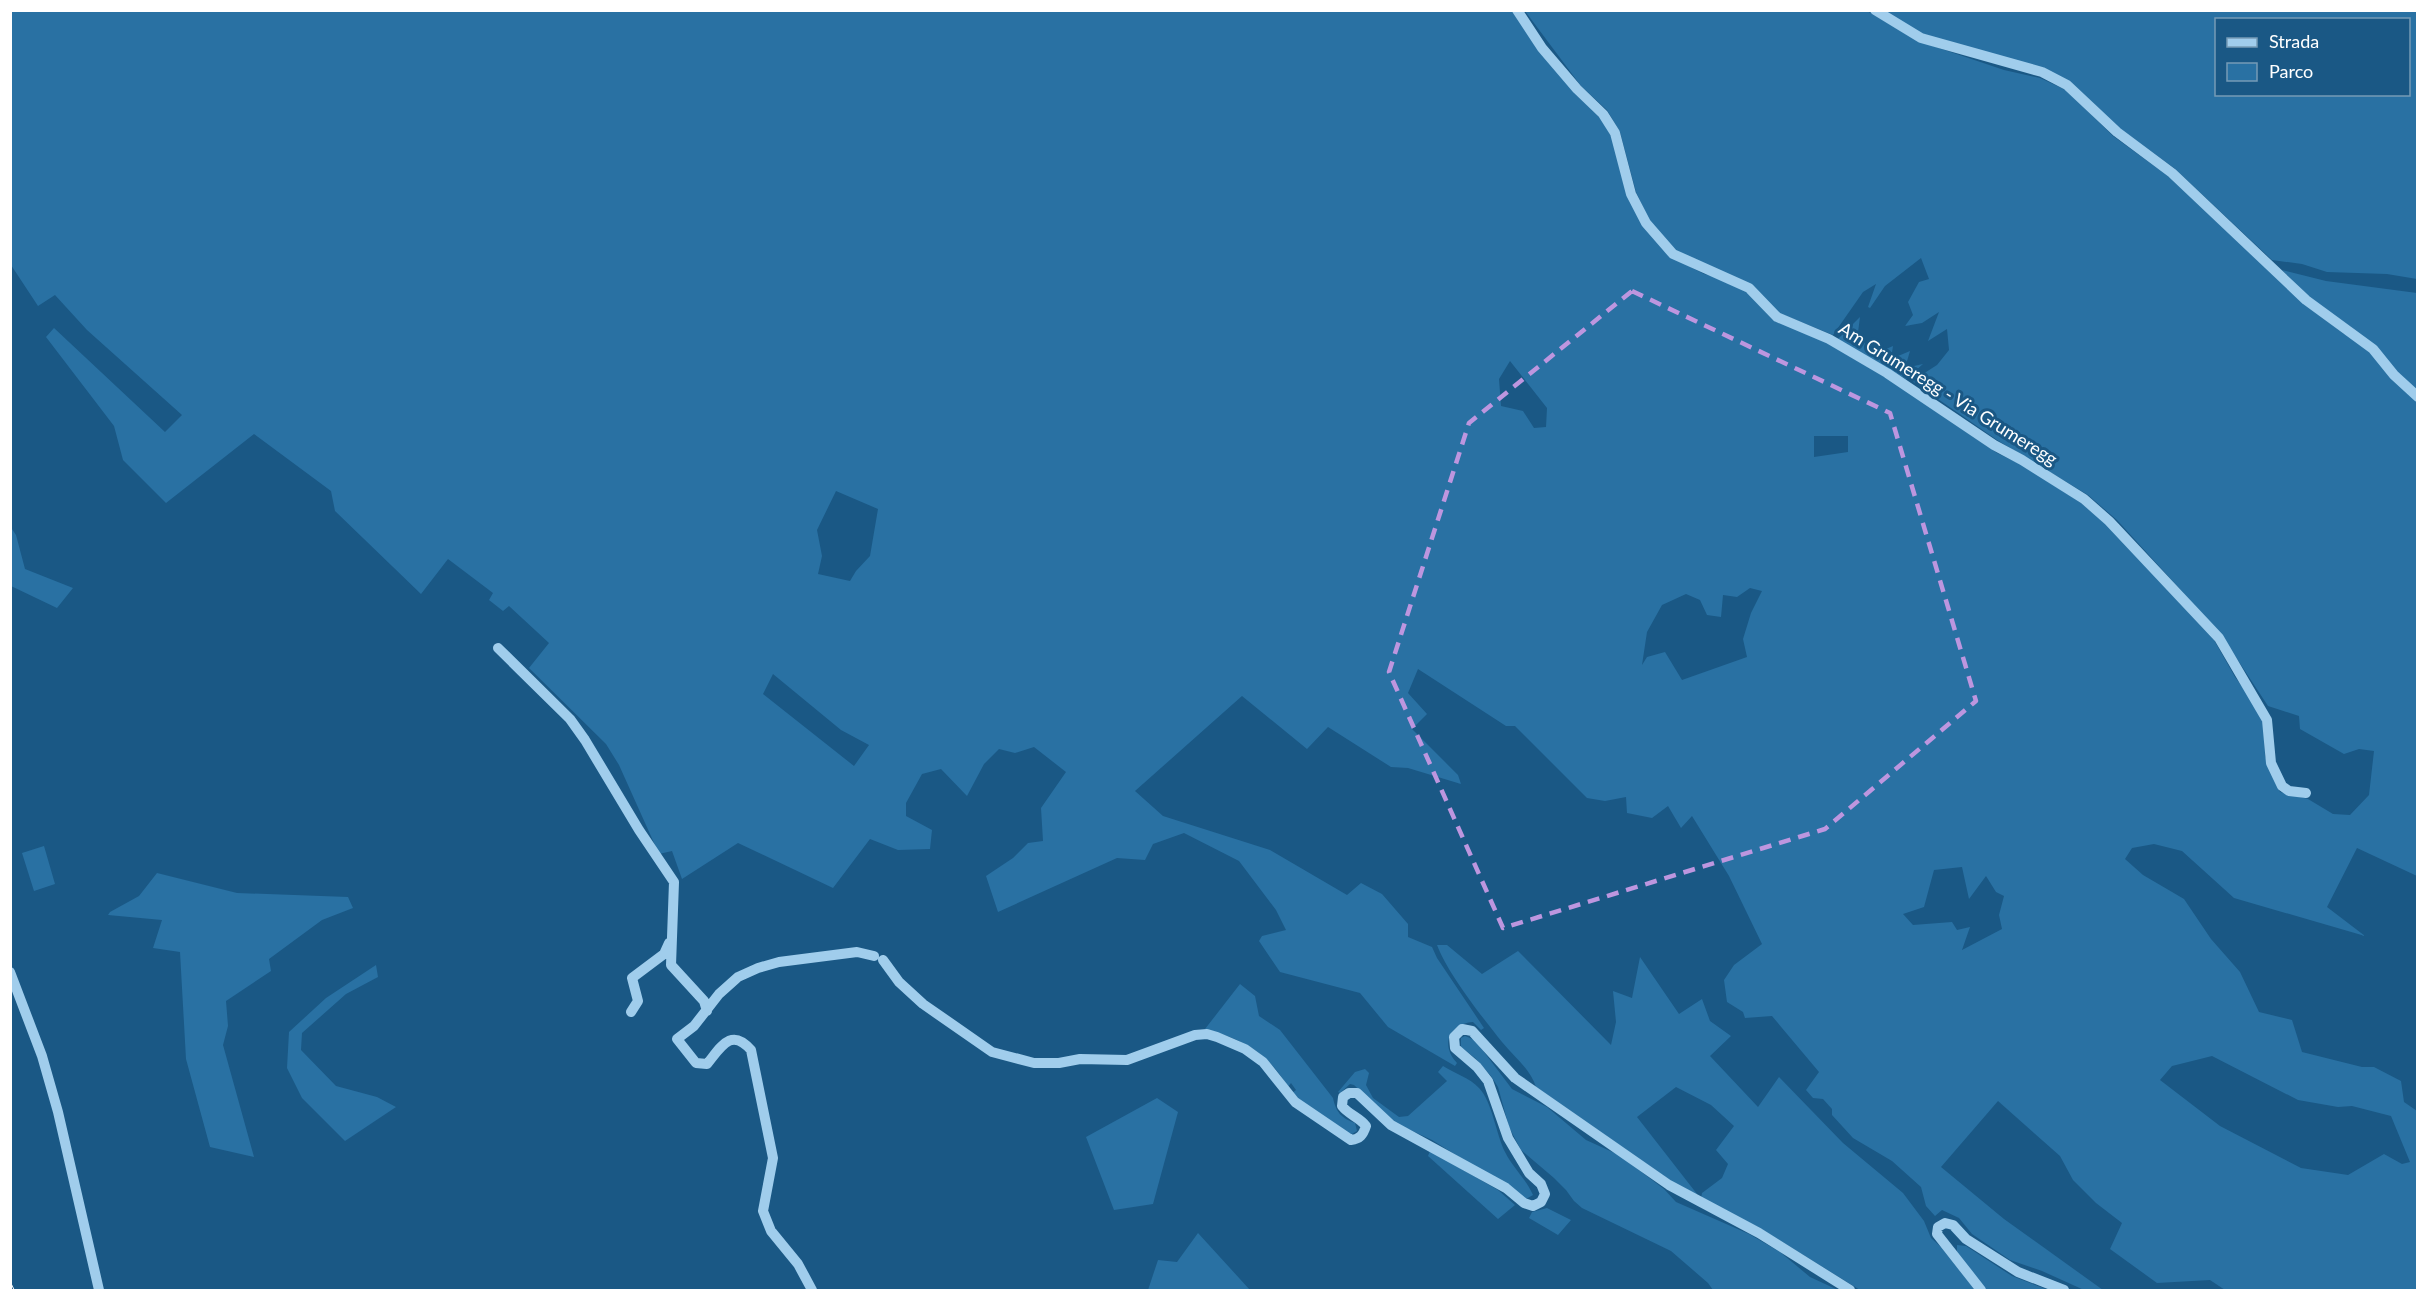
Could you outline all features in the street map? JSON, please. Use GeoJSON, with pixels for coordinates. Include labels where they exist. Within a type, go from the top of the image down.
{"type":"FeatureCollection","features":[{"type":"Feature","properties":{"kind":"street","name":"Am Grumeregg - Via Grumeregg"},"geometry":{"type":"LineString","coordinates":[[1517,10],[1542,48],[1577,89],[1603,114],[1615,133],[1631,194],[1646,223],[1673,254],[1749,288],[1777,317],[1829,339],[1878,368],[1994,445],[2084,499],[2109,521],[2219,638],[2267,720],[2271,763],[2282,786],[2289,791],[2306,793]]}},
{"type":"Feature","properties":{"kind":"street"},"geometry":{"type":"LineString","coordinates":[[1875,10],[1921,38],[2042,72],[2067,85],[2117,132],[2172,173],[2306,300],[2373,349],[2394,375],[2418,397]]}},
{"type":"Feature","properties":{"kind":"street"},"geometry":{"type":"LineString","coordinates":[[498,648],[570,719],[674,882],[671,965],[704,1001],[707,1011]]}},
{"type":"Feature","properties":{"kind":"street"},"geometry":{"type":"LineString","coordinates":[[631,1012],[638,1001],[632,981],[633,976],[661,957],[672,940]]}},
{"type":"Feature","properties":{"kind":"street"},"geometry":{"type":"LineString","coordinates":[[812,1290],[798,1264],[771,1231],[763,1211],[773,1158],[751,1050],[743,1041],[735,1038],[724,1042],[706,1064],[696,1063],[677,1039],[694,1026],[719,994],[738,977],[779,962],[857,952],[879,958],[899,982],[923,1004],[992,1052],[1034,1064],[1080,1059],[1127,1060],[1195,1035],[1207,1034],[1245,1049],[1273,1073],[1296,1102],[1351,1140],[1358,1139],[1366,1126],[1361,1119],[1347,1112],[1342,1106],[1343,1097],[1349,1093],[1357,1093],[1391,1125],[1506,1188],[1524,1203],[1533,1206],[1541,1202],[1545,1194],[1541,1184],[1529,1173],[1508,1138],[1488,1081],[1477,1067],[1455,1048],[1454,1037],[1462,1029],[1472,1031],[1515,1078],[1669,1185],[1759,1233],[1850,1290]]}},
{"type":"Feature","properties":{"kind":"street"},"geometry":{"type":"LineString","coordinates":[[10,972],[42,1056],[58,1112],[99,1290]]}},
{"type":"Feature","properties":{"kind":"street"},"geometry":{"type":"LineString","coordinates":[[1981,1290],[1937,1234],[1938,1227],[1945,1223],[1953,1225],[1966,1239],[2018,1272],[2064,1290]]}},
{"type":"Feature","properties":{"kind":"highlighted area"},"geometry":{"type":"Polygon","coordinates":[[[1632,291],[1890,413],[1976,701],[1825,829],[1503,928],[1389,672],[1469,423],[1632,291]]]}},
{"type":"Feature","properties":{"kind":"green space"},"geometry":{"type":"Polygon","coordinates":[[[10,11],[1512,11],[1539,51],[1603,121],[1612,138],[1627,195],[1643,225],[1671,257],[1704,274],[1726,280],[1748,293],[1772,319],[1827,343],[1888,379],[1997,453],[2024,466],[2081,503],[2108,526],[2214,640],[2264,723],[2265,756],[2280,792],[2308,799],[2333,814],[2350,815],[2369,795],[2374,751],[2359,749],[2344,754],[2300,729],[2299,716],[2268,706],[2220,633],[2117,520],[2088,495],[1997,440],[1912,381],[1937,365],[1949,350],[1947,329],[1928,341],[1939,312],[1922,323],[1905,326],[1913,315],[1908,302],[1919,282],[1929,279],[1921,258],[1885,286],[1870,308],[1868,307],[1876,284],[1863,292],[1833,335],[1779,313],[1750,284],[1676,251],[1649,220],[1636,192],[1620,132],[1607,110],[1581,86],[1525,11],[1867,11],[1918,41],[2004,70],[2040,78],[2066,90],[2113,136],[2168,176],[2303,303],[2344,334],[2351,327],[2308,297],[2282,270],[2326,281],[2417,293],[2417,876],[2357,848],[2327,907],[2365,936],[2234,898],[2182,851],[2154,844],[2132,848],[2125,859],[2143,875],[2184,899],[2211,939],[2240,972],[2259,1012],[2292,1020],[2302,1052],[2362,1067],[2374,1067],[2401,1081],[2404,1102],[2417,1111],[2417,1290],[2225,1290],[2210,1280],[2157,1283],[2110,1249],[2122,1223],[2096,1203],[2073,1180],[2060,1156],[1998,1101],[1941,1167],[2004,1219],[2103,1290],[2084,1290],[2042,1271],[2010,1260],[1972,1234],[1959,1218],[1942,1210],[1935,1216],[1926,1206],[1921,1187],[1892,1161],[1853,1138],[1832,1115],[1832,1109],[1823,1099],[1813,1098],[1806,1090],[1819,1072],[1772,1016],[1745,1018],[1743,1012],[1727,1002],[1724,980],[1734,965],[1762,944],[1729,876],[1692,816],[1681,828],[1668,806],[1652,818],[1627,813],[1626,797],[1605,801],[1587,798],[1515,726],[1506,726],[1418,669],[1408,693],[1427,714],[1412,729],[1458,775],[1461,784],[1408,768],[1391,767],[1328,727],[1307,749],[1242,696],[1135,791],[1163,816],[1270,850],[1347,895],[1361,883],[1382,894],[1408,924],[1408,937],[1432,947],[1484,1028],[1481,1030],[1473,1022],[1453,1031],[1448,1043],[1457,1063],[1455,1066],[1388,1027],[1360,993],[1280,972],[1259,941],[1262,936],[1286,930],[1276,910],[1239,861],[1184,833],[1153,844],[1145,860],[1117,858],[998,912],[986,876],[1013,858],[1028,843],[1043,841],[1041,808],[1066,772],[1034,747],[1015,753],[999,749],[984,764],[967,796],[941,769],[922,774],[906,803],[906,816],[932,830],[930,849],[898,850],[870,839],[833,888],[738,843],[682,879],[672,851],[659,854],[619,765],[606,744],[529,668],[549,643],[509,606],[503,611],[489,600],[493,593],[448,559],[421,594],[335,511],[331,491],[254,434],[166,503],[123,460],[114,426],[46,337],[54,328],[165,432],[182,415],[87,330],[55,295],[38,306],[11,265],[10,11]],[[1510,361],[1499,379],[1501,406],[1523,411],[1534,428],[1546,427],[1547,408],[1510,361]],[[1814,436],[1814,457],[1848,452],[1848,436],[1814,436]],[[836,491],[817,530],[822,556],[818,574],[850,581],[870,556],[878,509],[836,491]],[[1750,588],[1737,597],[1723,595],[1721,617],[1707,615],[1700,600],[1686,594],[1662,605],[1647,632],[1642,665],[1647,657],[1665,652],[1682,680],[1747,657],[1743,639],[1751,613],[1762,591],[1750,588]],[[773,674],[763,694],[854,766],[869,745],[841,730],[773,674]],[[1962,867],[1934,870],[1924,907],[1903,914],[1913,925],[1952,922],[1957,930],[1970,927],[1962,950],[2002,929],[1999,915],[2004,896],[1996,892],[1986,876],[1969,899],[1962,867]],[[2212,1056],[2172,1066],[2160,1080],[2220,1126],[2301,1168],[2348,1175],[2384,1154],[2402,1164],[2410,1162],[2391,1116],[2352,1106],[2338,1107],[2298,1100],[2212,1056]]]}},
{"type":"Feature","properties":{"kind":"green space"},"geometry":{"type":"Polygon","coordinates":[[[1882,11],[2417,11],[2417,279],[2387,274],[2327,272],[2302,264],[2272,260],[2174,168],[2119,128],[2070,81],[1922,34],[1882,11]]]}},
{"type":"Feature","properties":{"kind":"green space"},"geometry":{"type":"Polygon","coordinates":[[[1860,317],[1857,340],[1869,344],[1877,353],[1893,346],[1891,359],[1910,351],[1905,368],[1923,364],[1906,379],[1838,339],[1860,317]]]}},
{"type":"Feature","properties":{"kind":"green space"},"geometry":{"type":"Polygon","coordinates":[[[10,526],[16,535],[25,569],[73,588],[57,608],[11,586],[10,526]]]}},
{"type":"Feature","properties":{"kind":"green space"},"geometry":{"type":"Polygon","coordinates":[[[44,846],[55,884],[34,891],[22,853],[44,846]]]}},
{"type":"Feature","properties":{"kind":"green space"},"geometry":{"type":"Polygon","coordinates":[[[157,873],[237,893],[348,897],[353,908],[322,920],[269,959],[271,971],[226,1001],[228,1026],[223,1045],[254,1157],[210,1147],[186,1059],[180,952],[153,948],[162,920],[108,915],[139,896],[157,873]]]}},
{"type":"Feature","properties":{"kind":"green space"},"geometry":{"type":"Polygon","coordinates":[[[1437,945],[1447,945],[1482,974],[1518,951],[1611,1045],[1616,1022],[1613,991],[1632,998],[1640,957],[1679,1014],[1702,999],[1710,1021],[1731,1036],[1710,1056],[1758,1107],[1779,1077],[1843,1143],[1903,1193],[1924,1221],[1931,1238],[1941,1247],[1975,1290],[1860,1290],[1758,1227],[1701,1199],[1702,1193],[1722,1178],[1728,1164],[1716,1150],[1734,1126],[1711,1105],[1676,1087],[1637,1117],[1697,1194],[1695,1197],[1536,1087],[1526,1068],[1502,1042],[1466,995],[1437,945]]]}},
{"type":"Feature","properties":{"kind":"green space"},"geometry":{"type":"Polygon","coordinates":[[[376,965],[378,977],[346,994],[302,1033],[301,1050],[336,1086],[377,1097],[396,1107],[345,1141],[302,1098],[287,1068],[289,1032],[326,998],[376,965]]]}},
{"type":"Feature","properties":{"kind":"green space"},"geometry":{"type":"Polygon","coordinates":[[[1240,984],[1255,996],[1259,1016],[1280,1030],[1333,1098],[1340,1114],[1355,1123],[1357,1131],[1352,1134],[1345,1132],[1298,1100],[1292,1093],[1296,1090],[1291,1083],[1288,1087],[1272,1065],[1253,1049],[1205,1029],[1240,984]]]}},
{"type":"Feature","properties":{"kind":"green space"},"geometry":{"type":"Polygon","coordinates":[[[1465,1036],[1475,1040],[1512,1089],[1547,1107],[1586,1140],[1619,1155],[1664,1189],[1676,1202],[1749,1234],[1780,1252],[1810,1277],[1838,1290],[1713,1290],[1671,1251],[1582,1208],[1554,1178],[1521,1150],[1509,1127],[1498,1087],[1475,1058],[1461,1047],[1461,1038],[1465,1036]]]}},
{"type":"Feature","properties":{"kind":"green space"},"geometry":{"type":"Polygon","coordinates":[[[1443,1066],[1471,1081],[1479,1088],[1491,1109],[1505,1152],[1533,1195],[1526,1199],[1432,1140],[1395,1123],[1354,1085],[1350,1084],[1340,1093],[1338,1092],[1355,1072],[1365,1069],[1369,1073],[1366,1085],[1373,1098],[1399,1117],[1408,1116],[1447,1081],[1438,1072],[1443,1066]]]}},
{"type":"Feature","properties":{"kind":"green space"},"geometry":{"type":"Polygon","coordinates":[[[1157,1098],[1178,1112],[1153,1204],[1114,1210],[1086,1137],[1157,1098]]]}},
{"type":"Feature","properties":{"kind":"green space"},"geometry":{"type":"Polygon","coordinates":[[[1430,1151],[1498,1190],[1515,1205],[1498,1219],[1428,1156],[1430,1151]]]}},
{"type":"Feature","properties":{"kind":"green space"},"geometry":{"type":"Polygon","coordinates":[[[1547,1208],[1571,1220],[1558,1235],[1529,1218],[1532,1212],[1547,1208]]]}},
{"type":"Feature","properties":{"kind":"green space"},"geometry":{"type":"Polygon","coordinates":[[[1198,1233],[1250,1290],[1148,1290],[1158,1260],[1177,1262],[1198,1233]]]}},
{"type":"Feature","properties":{"kind":"green space"},"geometry":{"type":"Polygon","coordinates":[[[1957,1245],[1966,1246],[2012,1276],[2048,1290],[1986,1290],[1957,1252],[1957,1245]]]}},
{"type":"Feature","properties":{"kind":"railway"},"geometry":{"type":"LineString","coordinates":[[10,1286],[12,1290]]}}]}
